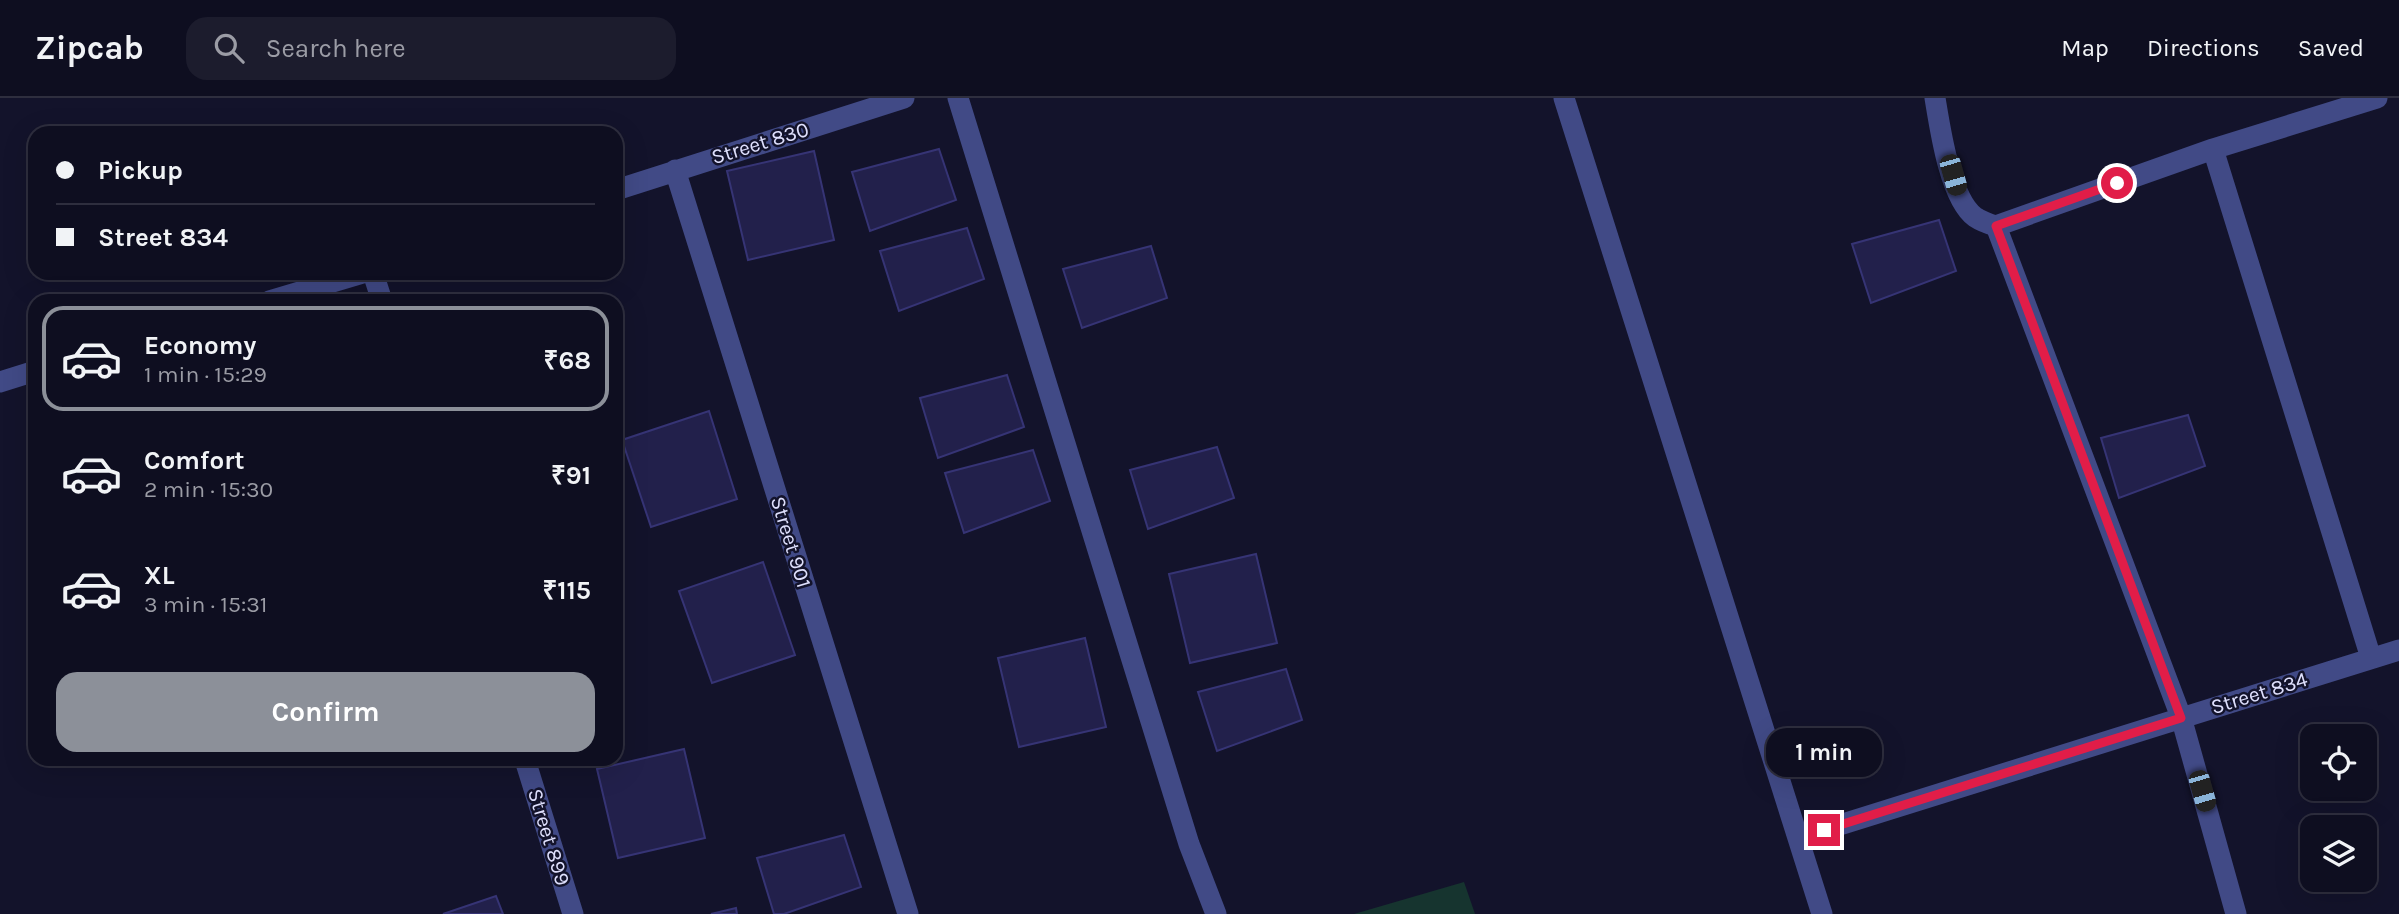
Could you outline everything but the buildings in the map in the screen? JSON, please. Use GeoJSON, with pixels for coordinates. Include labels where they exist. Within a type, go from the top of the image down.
{"type":"FeatureCollection","features":[{"type":"Feature","properties":{"kind":"street","name":"Street 830"},"geometry":{"type":"LineString","coordinates":[[623,188],[904,98]]}},
{"type":"Feature","properties":{"kind":"street"},"geometry":{"type":"LineString","coordinates":[[958,98],[1189,844],[1216,914]]}},
{"type":"Feature","properties":{"kind":"street"},"geometry":{"type":"LineString","coordinates":[[1564,98],[1822,914]]}},
{"type":"Feature","properties":{"kind":"street"},"geometry":{"type":"LineString","coordinates":[[1935,98],[1942,138],[1958,194],[1974,217],[1996,226],[2213,149],[2376,98]]}},
{"type":"Feature","properties":{"kind":"street"},"geometry":{"type":"LineString","coordinates":[[2213,149],[2371,658]]}},
{"type":"Feature","properties":{"kind":"street","name":"Street 901"},"geometry":{"type":"LineString","coordinates":[[675,170],[908,914]]}},
{"type":"Feature","properties":{"kind":"street"},"geometry":{"type":"LineString","coordinates":[[1996,226],[2181,718],[2236,914]]}},
{"type":"Feature","properties":{"kind":"street"},"geometry":{"type":"LineString","coordinates":[[293,294],[340,280]]}},
{"type":"Feature","properties":{"kind":"street"},"geometry":{"type":"LineString","coordinates":[[0,382],[28,373]]}},
{"type":"Feature","properties":{"kind":"street","name":"Street 834"},"geometry":{"type":"LineString","coordinates":[[1798,838],[2399,651]]}},
{"type":"Feature","properties":{"kind":"street","name":"Street 899"},"geometry":{"type":"LineString","coordinates":[[527,766],[573,914]]}},
{"type":"Feature","properties":{"kind":"green space"},"geometry":{"type":"Polygon","coordinates":[[[1464,882],[1475,914],[1354,914],[1464,882]]]}},
{"type":"Feature","properties":{"kind":"route"},"geometry":{"type":"LineString","coordinates":[[1824,830],[2181,718],[1996,226],[2117,183]]}}]}
